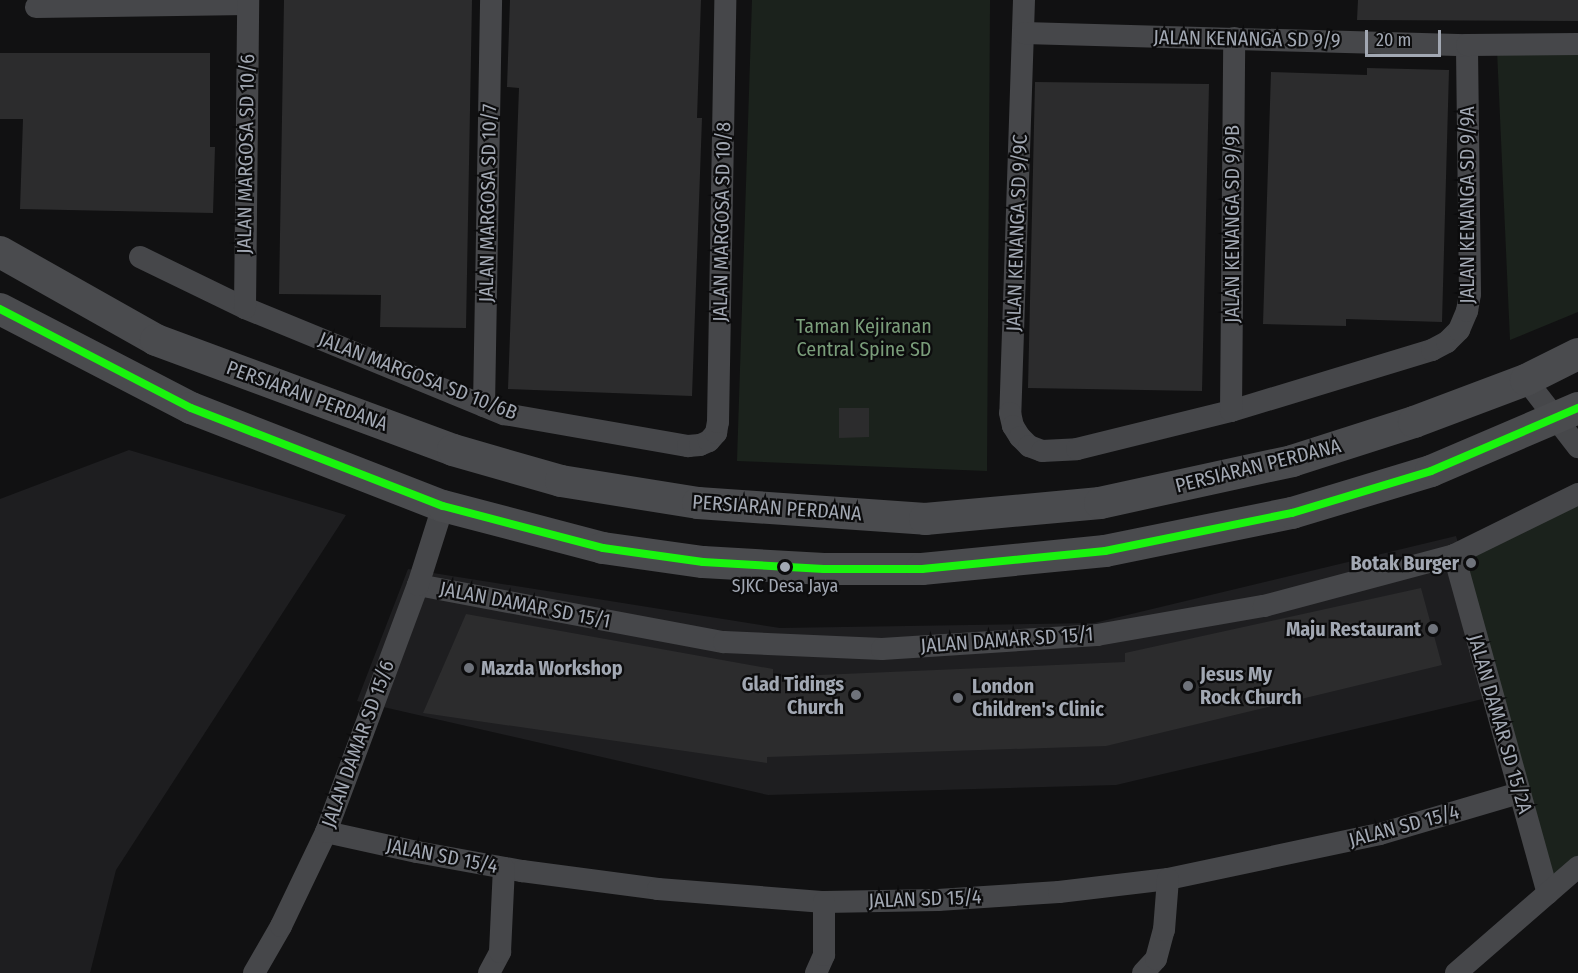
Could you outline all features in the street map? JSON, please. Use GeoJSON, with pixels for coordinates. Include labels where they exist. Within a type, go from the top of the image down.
{"type":"FeatureCollection","features":[{"type":"Feature","properties":{"kind":"main road","name":"PERSIARAN PERDANA"},"geometry":{"type":"LineString","coordinates":[[0,252],[156,340],[453,450],[561,481],[698,503],[925,519],[1100,503],[1292,461],[1414,422],[1526,380],[1578,354]]}},
{"type":"Feature","properties":{"kind":"main road"},"geometry":{"type":"LineString","coordinates":[[0,309],[191,408],[443,506],[603,548],[704,562],[824,569],[922,569],[1105,551],[1292,513],[1431,471],[1567,414]]}},
{"type":"Feature","properties":{"kind":"main road"},"geometry":{"type":"LineString","coordinates":[[1100,503],[1105,551]]}},
{"type":"Feature","properties":{"kind":"street","name":"JALAN MARGOSA SD 10/7"},"geometry":{"type":"LineString","coordinates":[[484,406],[491,0]]}},
{"type":"Feature","properties":{"kind":"street","name":"JALAN MARGOSA SD 10/8"},"geometry":{"type":"LineString","coordinates":[[709,441],[716,433],[718,422],[726,0]]}},
{"type":"Feature","properties":{"kind":"street","name":"JALAN KENANGA SD 9/9C"},"geometry":{"type":"LineString","coordinates":[[1024,0],[1010,412],[1013,426],[1020,437],[1029,446],[1042,451]]}},
{"type":"Feature","properties":{"kind":"street"},"geometry":{"type":"LineString","coordinates":[[36,7],[248,2]]}},
{"type":"Feature","properties":{"kind":"street","name":"JALAN MARGOSA SD 10/6"},"geometry":{"type":"LineString","coordinates":[[245,308],[248,2]]}},
{"type":"Feature","properties":{"kind":"street","name":"JALAN KENANGA SD 9/9"},"geometry":{"type":"LineString","coordinates":[[1024,33],[1467,45],[1578,44]]}},
{"type":"Feature","properties":{"kind":"street","name":"JALAN KENANGA SD 9/9B"},"geometry":{"type":"LineString","coordinates":[[1231,411],[1234,38]]}},
{"type":"Feature","properties":{"kind":"street","name":"JALAN KENANGA SD 9/9A"},"geometry":{"type":"LineString","coordinates":[[1042,451],[1077,449],[1231,411],[1432,350],[1447,342],[1459,330],[1467,310],[1470,294],[1467,45]]}},
{"type":"Feature","properties":{"kind":"street","name":"JALAN MARGOSA SD 10/6B"},"geometry":{"type":"LineString","coordinates":[[140,257],[245,308],[504,414],[688,446],[709,441]]}},
{"type":"Feature","properties":{"kind":"street"},"geometry":{"type":"LineString","coordinates":[[1526,380],[1567,414],[1578,447]]}},
{"type":"Feature","properties":{"kind":"street","name":"JALAN DAMAR SD 15/1"},"geometry":{"type":"LineString","coordinates":[[418,585],[724,642],[882,649],[1097,635],[1263,606],[1454,555],[1578,494]]}},
{"type":"Feature","properties":{"kind":"street","name":"JALAN DAMAR SD 15/6"},"geometry":{"type":"LineString","coordinates":[[254,973],[281,926],[326,832],[418,585],[443,506]]}},
{"type":"Feature","properties":{"kind":"street","name":"JALAN DAMAR SD 15/2A"},"geometry":{"type":"LineString","coordinates":[[1454,555],[1548,893]]}},
{"type":"Feature","properties":{"kind":"street","name":"JALAN SD 15/4"},"geometry":{"type":"LineString","coordinates":[[326,832],[504,868],[658,889],[824,902],[971,898],[1059,892],[1168,879],[1380,834],[1519,793]]}},
{"type":"Feature","properties":{"kind":"street"},"geometry":{"type":"LineString","coordinates":[[1456,973],[1578,867]]}},
{"type":"Feature","properties":{"kind":"street"},"geometry":{"type":"LineString","coordinates":[[489,973],[500,952],[504,868]]}},
{"type":"Feature","properties":{"kind":"street"},"geometry":{"type":"LineString","coordinates":[[1143,973],[1156,959],[1164,930],[1168,879]]}},
{"type":"Feature","properties":{"kind":"street"},"geometry":{"type":"LineString","coordinates":[[816,973],[824,955],[824,902]]}},
{"type":"Feature","properties":{"kind":"shaded area"},"geometry":{"type":"Polygon","coordinates":[[[129,450],[346,515],[116,870],[90,973],[0,973],[0,499],[129,450]]]}},
{"type":"Feature","properties":{"kind":"shaded area"},"geometry":{"type":"Polygon","coordinates":[[[1456,536],[1504,694],[1116,785],[768,795],[357,701],[408,569],[780,628],[1094,623],[1456,536]]]}},
{"type":"Feature","properties":{"kind":"green space","name":"Taman Kejiranan Central Spine SD"},"geometry":{"type":"Polygon","coordinates":[[[752,0],[990,0],[987,471],[737,461],[752,0]]]}},
{"type":"Feature","properties":{"kind":"green space"},"geometry":{"type":"Polygon","coordinates":[[[1497,50],[1578,51],[1578,312],[1510,340],[1497,50]]]}},
{"type":"Feature","properties":{"kind":"green space"},"geometry":{"type":"Polygon","coordinates":[[[1578,502],[1578,856],[1553,878],[1464,561],[1578,502]]]}},
{"type":"Feature","properties":{"kind":"building"},"geometry":{"type":"Polygon","coordinates":[[[284,0],[472,0],[466,328],[380,327],[381,295],[279,294],[284,0]]]}},
{"type":"Feature","properties":{"kind":"building"},"geometry":{"type":"Polygon","coordinates":[[[510,0],[701,0],[697,118],[702,118],[692,396],[508,389],[519,88],[507,87],[510,0]]]}},
{"type":"Feature","properties":{"kind":"building"},"geometry":{"type":"Polygon","coordinates":[[[1358,0],[1578,0],[1578,21],[1357,20],[1358,0]]]}},
{"type":"Feature","properties":{"kind":"building"},"geometry":{"type":"Polygon","coordinates":[[[0,53],[210,53],[210,147],[215,147],[213,213],[20,209],[23,119],[0,119],[0,53]]]}},
{"type":"Feature","properties":{"kind":"building"},"geometry":{"type":"Polygon","coordinates":[[[1367,68],[1449,70],[1442,322],[1346,319],[1346,326],[1263,324],[1271,72],[1367,75],[1367,68]]]}},
{"type":"Feature","properties":{"kind":"building"},"geometry":{"type":"Polygon","coordinates":[[[1035,82],[1209,84],[1202,391],[1028,388],[1035,82]]]}},
{"type":"Feature","properties":{"kind":"building"},"geometry":{"type":"Polygon","coordinates":[[[839,408],[869,408],[869,437],[839,438],[839,408]]]}},
{"type":"Feature","properties":{"kind":"building"},"geometry":{"type":"Polygon","coordinates":[[[1421,588],[1442,665],[1106,746],[767,757],[767,763],[423,713],[466,614],[773,669],[773,677],[1125,662],[1125,653],[1421,588]]]}},
{"type":"Feature","properties":{"kind":"transit line"},"geometry":{"type":"LineString","coordinates":[[0,309],[191,408],[443,506],[603,548],[703,562],[824,569],[922,569],[1105,551],[1292,513],[1431,471],[1578,408]]}},
{"type":"Feature","properties":{"kind":"place","name":"Botak Burger"},"geometry":{"type":"Point","coordinates":[1471,563]}},
{"type":"Feature","properties":{"kind":"place","name":"SJKC Desa Jaya"},"geometry":{"type":"Point","coordinates":[785,567]}},
{"type":"Feature","properties":{"kind":"place","name":"Maju Restaurant"},"geometry":{"type":"Point","coordinates":[1433,629]}},
{"type":"Feature","properties":{"kind":"place","name":"Mazda Workshop"},"geometry":{"type":"Point","coordinates":[469,668]}},
{"type":"Feature","properties":{"kind":"place","name":"Jesus My Rock Church"},"geometry":{"type":"Point","coordinates":[1188,686]}},
{"type":"Feature","properties":{"kind":"place","name":"Glad Tidings Church"},"geometry":{"type":"Point","coordinates":[856,695]}},
{"type":"Feature","properties":{"kind":"place","name":"London Children's Clinic"},"geometry":{"type":"Point","coordinates":[958,698]}}]}
